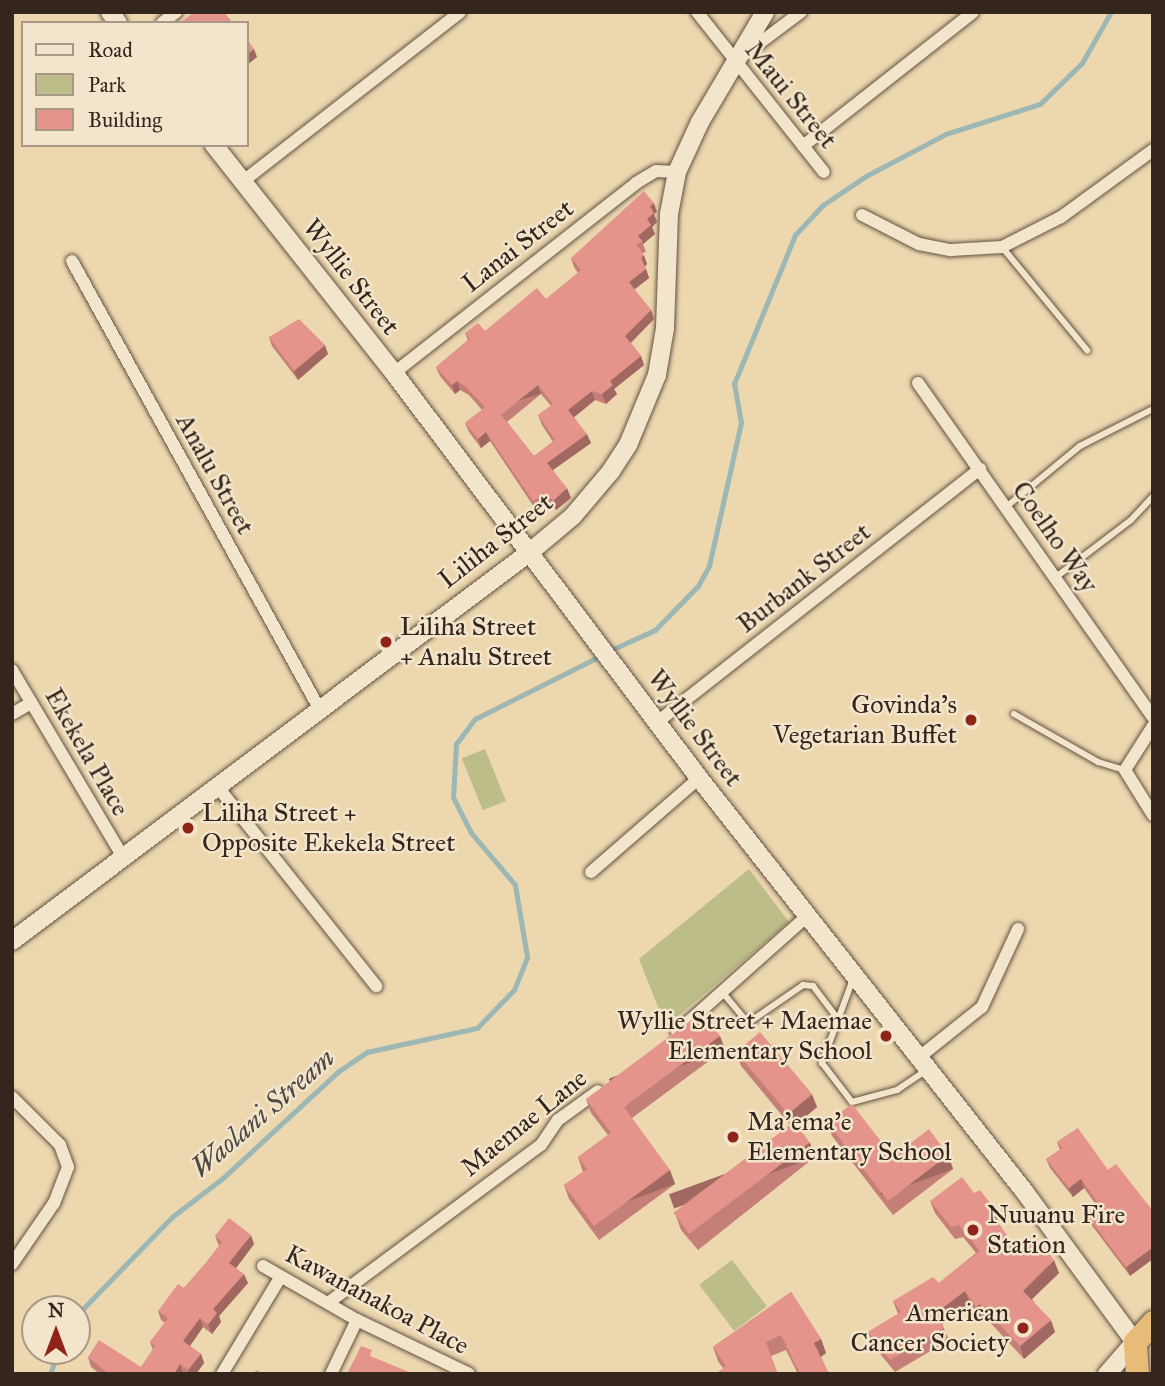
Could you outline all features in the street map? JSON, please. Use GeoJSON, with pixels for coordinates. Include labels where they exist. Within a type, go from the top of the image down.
{"type":"FeatureCollection","features":[{"type":"Feature","properties":{"kind":"highway"},"geometry":{"type":"LineString","coordinates":[[1137,1374],[1135,1342],[1153,1322]]}},
{"type":"Feature","properties":{"kind":"highway"},"geometry":{"type":"LineString","coordinates":[[1135,1342],[1148,1374]]}},
{"type":"Feature","properties":{"kind":"street"},"geometry":{"type":"LineString","coordinates":[[242,182],[460,12]]}},
{"type":"Feature","properties":{"kind":"street","name":"Maui Street"},"geometry":{"type":"LineString","coordinates":[[697,12],[824,172]]}},
{"type":"Feature","properties":{"kind":"street","name":"Liliha Street"},"geometry":{"type":"LineString","coordinates":[[12,942],[319,708],[530,552],[573,516],[611,471],[645,407],[665,328],[667,236],[677,172],[735,61],[765,12]]}},
{"type":"Feature","properties":{"kind":"street"},"geometry":{"type":"LineString","coordinates":[[735,61],[801,12]]}},
{"type":"Feature","properties":{"kind":"street"},"geometry":{"type":"LineString","coordinates":[[803,146],[973,12]]}},
{"type":"Feature","properties":{"kind":"street","name":"Wyllie Street"},"geometry":{"type":"LineString","coordinates":[[216,147],[394,373],[698,778],[921,1065],[1024,1191],[1135,1342]]}},
{"type":"Feature","properties":{"kind":"street"},"geometry":{"type":"LineString","coordinates":[[862,215],[919,244],[951,250],[1002,247],[1061,217],[1153,150]]}},
{"type":"Feature","properties":{"kind":"street","name":"Lanai Street"},"geometry":{"type":"LineString","coordinates":[[394,373],[636,183],[656,171],[677,172]]}},
{"type":"Feature","properties":{"kind":"street","name":"Analu Street"},"geometry":{"type":"LineString","coordinates":[[72,261],[319,708]]}},
{"type":"Feature","properties":{"kind":"street","name":"Coelho Way"},"geometry":{"type":"LineString","coordinates":[[918,383],[1153,717]]}},
{"type":"Feature","properties":{"kind":"street","name":"Burbank Street"},"geometry":{"type":"LineString","coordinates":[[656,723],[980,469]]}},
{"type":"Feature","properties":{"kind":"street","name":"Ekekela Place"},"geometry":{"type":"LineString","coordinates":[[12,670],[122,858]]}},
{"type":"Feature","properties":{"kind":"street"},"geometry":{"type":"LineString","coordinates":[[12,714],[31,703]]}},
{"type":"Feature","properties":{"kind":"street"},"geometry":{"type":"LineString","coordinates":[[1153,726],[1125,769],[1153,815]]}},
{"type":"Feature","properties":{"kind":"street"},"geometry":{"type":"LineString","coordinates":[[591,872],[698,778]]}},
{"type":"Feature","properties":{"kind":"street"},"geometry":{"type":"LineString","coordinates":[[217,786],[376,986]]}},
{"type":"Feature","properties":{"kind":"street"},"geometry":{"type":"LineString","coordinates":[[669,1037],[723,993],[807,916]]}},
{"type":"Feature","properties":{"kind":"street"},"geometry":{"type":"LineString","coordinates":[[921,1065],[982,1007],[1018,929]]}},
{"type":"Feature","properties":{"kind":"street","name":"Maemae Lane"},"geometry":{"type":"LineString","coordinates":[[328,1303],[541,1145],[558,1120],[614,1079]]}},
{"type":"Feature","properties":{"kind":"street"},"geometry":{"type":"LineString","coordinates":[[12,1097],[60,1145],[68,1167],[54,1203],[12,1264]]}},
{"type":"Feature","properties":{"kind":"street","name":"Kawananakoa Place"},"geometry":{"type":"LineString","coordinates":[[264,1266],[279,1278],[357,1320],[469,1374]]}},
{"type":"Feature","properties":{"kind":"street"},"geometry":{"type":"LineString","coordinates":[[222,1374],[279,1278]]}},
{"type":"Feature","properties":{"kind":"street"},"geometry":{"type":"LineString","coordinates":[[331,1374],[357,1320]]}},
{"type":"Feature","properties":{"kind":"street"},"geometry":{"type":"LineString","coordinates":[[1107,1374],[1135,1342]]}},
{"type":"Feature","properties":{"kind":"lane"},"geometry":{"type":"LineString","coordinates":[[1002,247],[1087,350]]}},
{"type":"Feature","properties":{"kind":"lane"},"geometry":{"type":"LineString","coordinates":[[1006,506],[1080,446],[1153,409]]}},
{"type":"Feature","properties":{"kind":"lane"},"geometry":{"type":"LineString","coordinates":[[1055,577],[1131,520],[1153,496]]}},
{"type":"Feature","properties":{"kind":"lane"},"geometry":{"type":"LineString","coordinates":[[1014,714],[1098,762],[1125,769]]}},
{"type":"Feature","properties":{"kind":"lane"},"geometry":{"type":"LineString","coordinates":[[854,977],[822,1063],[852,1101],[897,1090],[921,1065]]}},
{"type":"Feature","properties":{"kind":"lane"},"geometry":{"type":"LineString","coordinates":[[723,993],[748,1023],[803,985],[813,986],[838,1019]]}},
{"type":"Feature","properties":{"kind":"green space"},"geometry":{"type":"Polygon","coordinates":[[[485,749],[506,801],[483,810],[462,758],[485,749]]]}},
{"type":"Feature","properties":{"kind":"green space"},"geometry":{"type":"Polygon","coordinates":[[[749,869],[789,922],[677,1017],[658,1007],[639,959],[749,869]]]}},
{"type":"Feature","properties":{"kind":"green space"},"geometry":{"type":"Polygon","coordinates":[[[732,1260],[767,1306],[734,1331],[699,1285],[732,1260]]]}},
{"type":"Feature","properties":{"kind":"building"},"geometry":{"type":"Polygon","coordinates":[[[194,12],[224,12],[231,21],[183,21],[194,12]]]}},
{"type":"Feature","properties":{"kind":"building"},"geometry":{"type":"Polygon","coordinates":[[[248,40],[254,49],[248,53],[248,40]]]}},
{"type":"Feature","properties":{"kind":"building"},"geometry":{"type":"Polygon","coordinates":[[[644,191],[654,203],[650,206],[654,213],[647,219],[651,225],[638,236],[643,242],[636,244],[644,255],[641,258],[646,269],[629,282],[651,310],[625,336],[641,356],[610,381],[613,385],[602,394],[592,391],[568,410],[587,434],[547,463],[567,488],[553,501],[547,494],[533,501],[486,432],[478,439],[465,423],[485,407],[465,386],[457,381],[452,385],[436,367],[470,339],[465,333],[478,323],[485,331],[537,288],[546,299],[581,270],[571,258],[644,191]],[[538,385],[501,415],[534,456],[555,440],[538,415],[553,404],[538,385]]]}},
{"type":"Feature","properties":{"kind":"building"},"geometry":{"type":"Polygon","coordinates":[[[299,319],[325,345],[294,371],[269,337],[299,319]]]}},
{"type":"Feature","properties":{"kind":"building"},"geometry":{"type":"Polygon","coordinates":[[[702,1012],[720,1036],[624,1107],[670,1170],[594,1226],[564,1185],[587,1169],[578,1157],[611,1133],[586,1099],[702,1012]]]}},
{"type":"Feature","properties":{"kind":"building"},"geometry":{"type":"Polygon","coordinates":[[[760,1032],[812,1094],[788,1114],[736,1052],[760,1032]]]}},
{"type":"Feature","properties":{"kind":"building"},"geometry":{"type":"Polygon","coordinates":[[[852,1104],[893,1157],[929,1129],[948,1155],[888,1201],[827,1122],[852,1104]]]}},
{"type":"Feature","properties":{"kind":"building"},"geometry":{"type":"Polygon","coordinates":[[[794,1122],[810,1143],[689,1234],[673,1213],[794,1122]]]}},
{"type":"Feature","properties":{"kind":"building"},"geometry":{"type":"Polygon","coordinates":[[[1078,1128],[1108,1170],[1116,1164],[1153,1211],[1153,1247],[1126,1267],[1086,1214],[1099,1204],[1081,1179],[1069,1188],[1046,1159],[1062,1148],[1057,1142],[1078,1128]]]}},
{"type":"Feature","properties":{"kind":"building"},"geometry":{"type":"Polygon","coordinates":[[[962,1177],[974,1193],[980,1190],[994,1208],[990,1211],[1011,1242],[1036,1237],[1054,1260],[1023,1291],[1051,1320],[1020,1346],[980,1304],[976,1307],[965,1291],[936,1313],[944,1328],[890,1360],[868,1332],[901,1312],[893,1301],[933,1277],[939,1283],[980,1251],[959,1225],[951,1227],[930,1201],[962,1177]]]}},
{"type":"Feature","properties":{"kind":"building"},"geometry":{"type":"Polygon","coordinates":[[[229,1218],[251,1235],[229,1263],[244,1274],[213,1309],[217,1313],[208,1325],[200,1318],[183,1341],[201,1354],[188,1370],[180,1364],[174,1374],[109,1374],[91,1359],[91,1352],[99,1340],[141,1367],[155,1346],[150,1342],[168,1318],[158,1311],[178,1284],[184,1288],[222,1242],[215,1236],[229,1218]]]}},
{"type":"Feature","properties":{"kind":"building"},"geometry":{"type":"Polygon","coordinates":[[[791,1292],[821,1339],[814,1343],[829,1374],[800,1374],[781,1335],[766,1342],[778,1374],[715,1374],[726,1366],[713,1347],[791,1292]]]}},
{"type":"Feature","properties":{"kind":"building"},"geometry":{"type":"Polygon","coordinates":[[[361,1346],[372,1350],[370,1356],[414,1374],[347,1374],[361,1346]]]}},
{"type":"Feature","properties":{"kind":"waterway","name":"Waolani Stream"},"geometry":{"type":"LineString","coordinates":[[609,651],[655,630],[698,586],[709,566],[741,423],[734,384],[795,235],[823,205],[866,176],[946,134],[1040,104],[1082,63],[1111,12]]}},
{"type":"Feature","properties":{"kind":"waterway","name":"Waolani Stream"},"geometry":{"type":"LineString","coordinates":[[91,1301],[172,1217],[223,1178],[339,1071],[367,1052],[477,1028],[514,990],[527,957],[515,885],[471,833],[453,798],[456,744],[475,719],[602,655]]}},
{"type":"Feature","properties":{"kind":"waterway","name":"Waolani Stream"},"geometry":{"type":"LineString","coordinates":[[50,1374],[54,1365]]}},
{"type":"Feature","properties":{"kind":"place","name":"Liliha Street + Analu Street"},"geometry":{"type":"Point","coordinates":[386,642]}},
{"type":"Feature","properties":{"kind":"place","name":"Govinda’s Vegetarian Buffet"},"geometry":{"type":"Point","coordinates":[971,720]}},
{"type":"Feature","properties":{"kind":"place","name":"Liliha Street + Opposite Ekekela Street"},"geometry":{"type":"Point","coordinates":[188,828]}},
{"type":"Feature","properties":{"kind":"place","name":"Wyllie Street + Maemae Elementary School"},"geometry":{"type":"Point","coordinates":[886,1036]}},
{"type":"Feature","properties":{"kind":"place","name":"Ma'ema'e Elementary School"},"geometry":{"type":"Point","coordinates":[733,1137]}},
{"type":"Feature","properties":{"kind":"place","name":"Nuuanu Fire Station"},"geometry":{"type":"Point","coordinates":[973,1230]}},
{"type":"Feature","properties":{"kind":"place","name":"American Cancer Society"},"geometry":{"type":"Point","coordinates":[1023,1328]}}]}
